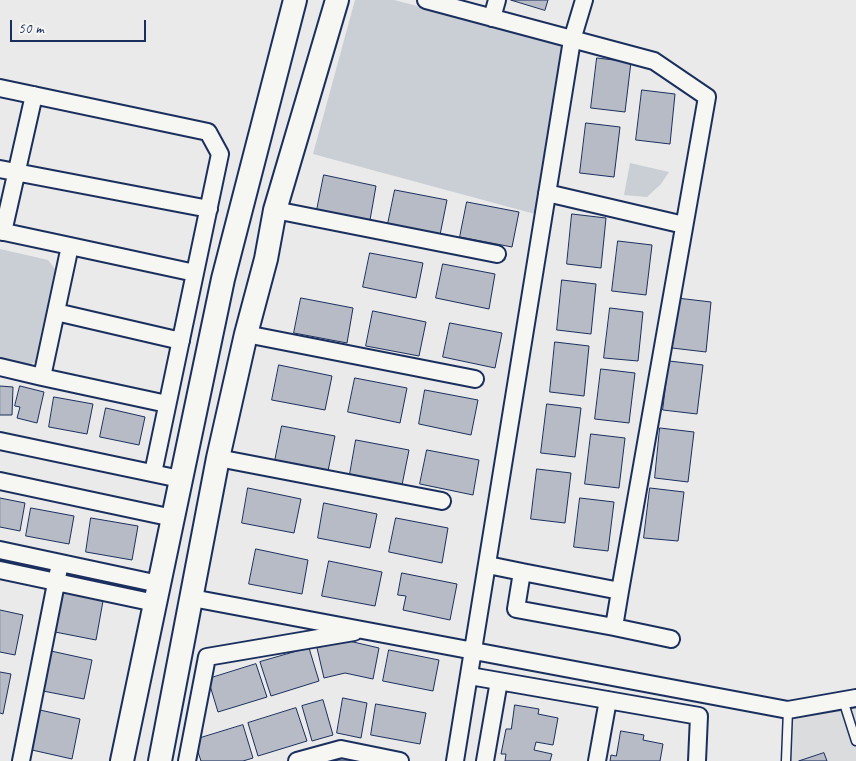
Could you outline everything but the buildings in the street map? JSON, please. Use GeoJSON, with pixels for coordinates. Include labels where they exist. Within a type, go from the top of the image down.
{"type":"FeatureCollection","features":[{"type":"Feature","properties":{"kind":"main road"},"geometry":{"type":"LineString","coordinates":[[122,761],[223,279],[295,0]]}},
{"type":"Feature","properties":{"kind":"main road"},"geometry":{"type":"LineString","coordinates":[[160,761],[218,458],[246,334],[266,259],[275,210],[337,0]]}},
{"type":"Feature","properties":{"kind":"street"},"geometry":{"type":"LineString","coordinates":[[427,0],[572,40],[654,60],[706,97],[614,627]]}},
{"type":"Feature","properties":{"kind":"street"},"geometry":{"type":"LineString","coordinates":[[492,18],[497,0]]}},
{"type":"Feature","properties":{"kind":"street"},"geometry":{"type":"LineString","coordinates":[[456,761],[572,40],[584,0]]}},
{"type":"Feature","properties":{"kind":"street"},"geometry":{"type":"LineString","coordinates":[[0,88],[208,132],[220,154],[153,473]]}},
{"type":"Feature","properties":{"kind":"street"},"geometry":{"type":"LineString","coordinates":[[34,95],[18,173],[1,232],[195,273]]}},
{"type":"Feature","properties":{"kind":"street"},"geometry":{"type":"LineString","coordinates":[[0,170],[209,209]]}},
{"type":"Feature","properties":{"kind":"street"},"geometry":{"type":"LineString","coordinates":[[548,192],[684,226]]}},
{"type":"Feature","properties":{"kind":"street"},"geometry":{"type":"LineString","coordinates":[[275,210],[497,254]]}},
{"type":"Feature","properties":{"kind":"street"},"geometry":{"type":"LineString","coordinates":[[42,377],[70,246]]}},
{"type":"Feature","properties":{"kind":"street"},"geometry":{"type":"LineString","coordinates":[[56,312],[181,341]]}},
{"type":"Feature","properties":{"kind":"street"},"geometry":{"type":"LineString","coordinates":[[246,334],[476,379]]}},
{"type":"Feature","properties":{"kind":"street"},"geometry":{"type":"LineString","coordinates":[[0,368],[167,404]]}},
{"type":"Feature","properties":{"kind":"street"},"geometry":{"type":"LineString","coordinates":[[0,441],[180,480]]}},
{"type":"Feature","properties":{"kind":"street"},"geometry":{"type":"LineString","coordinates":[[218,458],[442,500]]}},
{"type":"Feature","properties":{"kind":"street"},"geometry":{"type":"LineString","coordinates":[[0,481],[173,518]]}},
{"type":"Feature","properties":{"kind":"street"},"geometry":{"type":"LineString","coordinates":[[0,550],[60,563],[157,593]]}},
{"type":"Feature","properties":{"kind":"street"},"geometry":{"type":"LineString","coordinates":[[21,761],[60,563]]}},
{"type":"Feature","properties":{"kind":"street"},"geometry":{"type":"LineString","coordinates":[[488,565],[620,591]]}},
{"type":"Feature","properties":{"kind":"street"},"geometry":{"type":"LineString","coordinates":[[0,570],[56,582],[157,593]]}},
{"type":"Feature","properties":{"kind":"street"},"geometry":{"type":"LineString","coordinates":[[522,572],[516,609],[671,639]]}},
{"type":"Feature","properties":{"kind":"street"},"geometry":{"type":"LineString","coordinates":[[192,598],[788,710],[849,699]]}},
{"type":"Feature","properties":{"kind":"street"},"geometry":{"type":"LineString","coordinates":[[187,761],[207,657],[366,630]]}},
{"type":"Feature","properties":{"kind":"street"},"geometry":{"type":"LineString","coordinates":[[470,676],[699,716],[697,761]]}},
{"type":"Feature","properties":{"kind":"street"},"geometry":{"type":"LineString","coordinates":[[485,761],[499,681]]}},
{"type":"Feature","properties":{"kind":"street"},"geometry":{"type":"LineString","coordinates":[[597,761],[608,700]]}},
{"type":"Feature","properties":{"kind":"street"},"geometry":{"type":"LineString","coordinates":[[297,761],[341,749],[400,761]]}},
{"type":"Feature","properties":{"kind":"lane"},"geometry":{"type":"LineString","coordinates":[[849,699],[856,741]]}},
{"type":"Feature","properties":{"kind":"lane"},"geometry":{"type":"LineString","coordinates":[[786,761],[788,710]]}},
{"type":"Feature","properties":{"kind":"shaded area"},"geometry":{"type":"Polygon","coordinates":[[[355,0],[394,0],[564,44],[535,214],[313,154],[355,0]]]}},
{"type":"Feature","properties":{"kind":"shaded area"},"geometry":{"type":"Polygon","coordinates":[[[630,163],[669,172],[661,184],[647,197],[624,195],[630,163]]]}},
{"type":"Feature","properties":{"kind":"shaded area"},"geometry":{"type":"Polygon","coordinates":[[[0,249],[48,260],[55,269],[35,362],[27,366],[0,360],[0,249]]]}},
{"type":"Feature","properties":{"kind":"shaded area"},"geometry":{"type":"Polygon","coordinates":[[[856,698],[856,761],[786,761],[788,710],[856,698]]]}}]}
